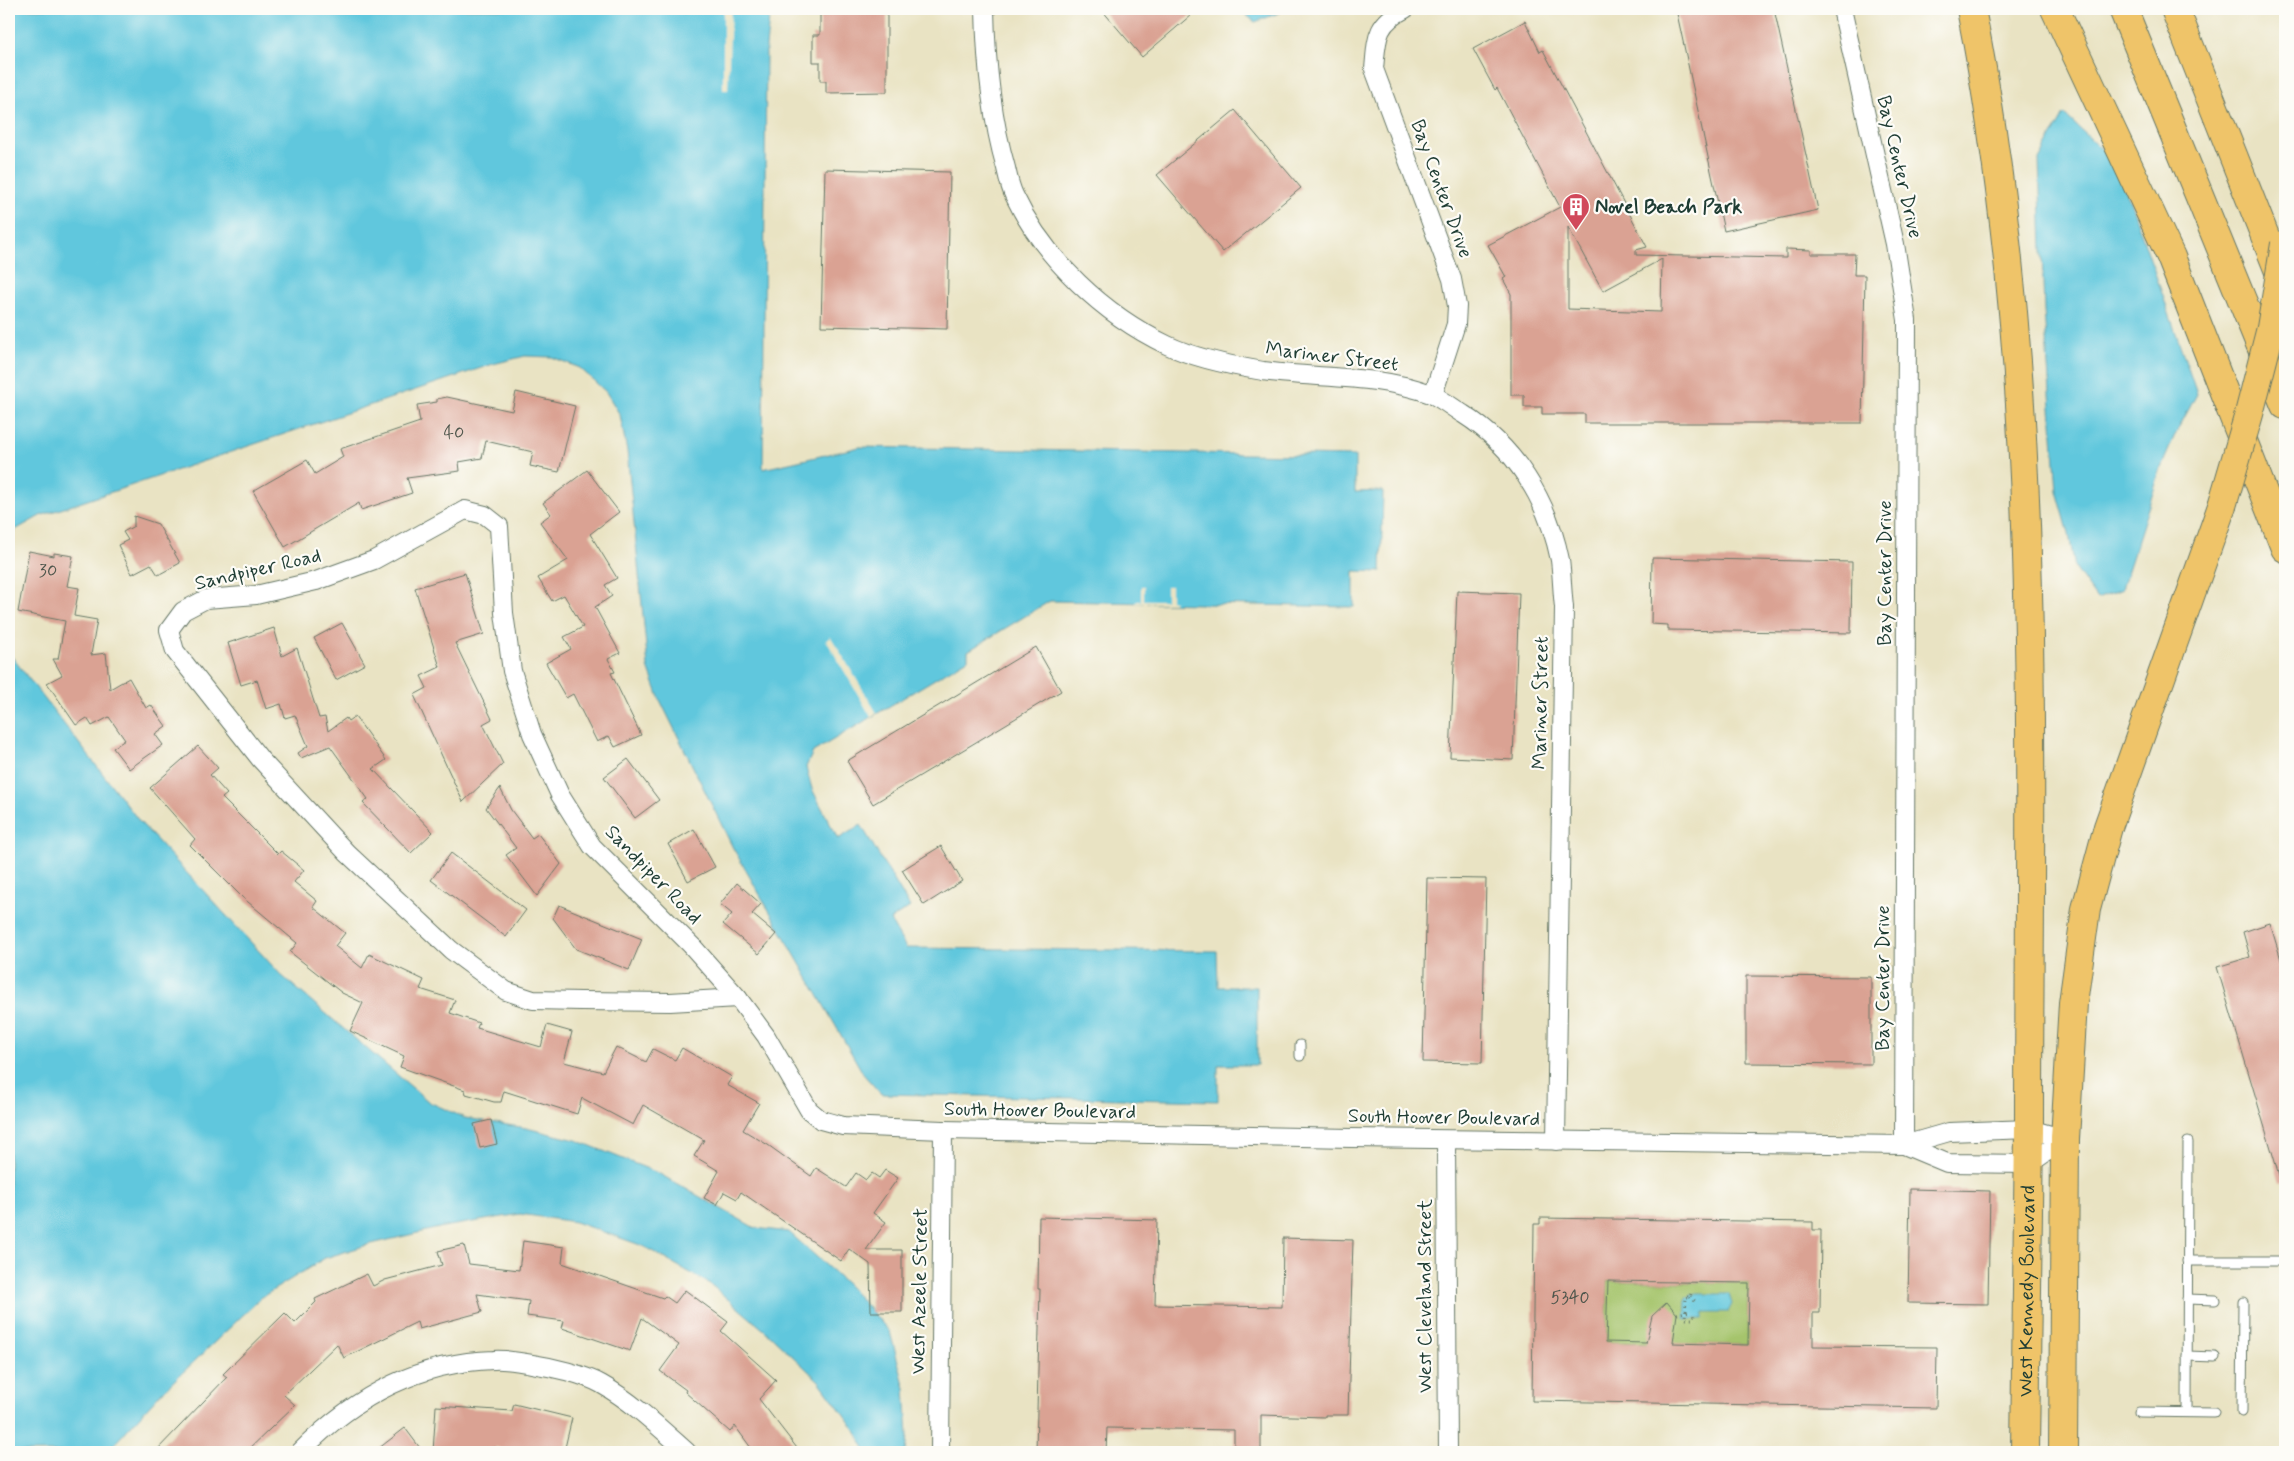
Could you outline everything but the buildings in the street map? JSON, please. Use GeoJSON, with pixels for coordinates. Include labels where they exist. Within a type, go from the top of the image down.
{"type":"FeatureCollection","features":[{"type":"Feature","properties":{"kind":"main road","name":"West Kennedy Boulevard"},"geometry":{"type":"LineString","coordinates":[[1971,9],[1988,104],[2008,254],[2025,468],[2029,629],[2029,1164],[2026,1452]]}},
{"type":"Feature","properties":{"kind":"main road"},"geometry":{"type":"LineString","coordinates":[[2054,9],[2171,257],[2285,548]]}},
{"type":"Feature","properties":{"kind":"main road"},"geometry":{"type":"LineString","coordinates":[[2123,9],[2285,405]]}},
{"type":"Feature","properties":{"kind":"main road"},"geometry":{"type":"LineString","coordinates":[[2175,9],[2285,288]]}},
{"type":"Feature","properties":{"kind":"main road","name":"West Kennedy Boulevard"},"geometry":{"type":"LineString","coordinates":[[2063,1452],[2065,1138],[2073,1003],[2086,909],[2114,809],[2222,506],[2249,414],[2271,328],[2285,244]]}},
{"type":"Feature","properties":{"kind":"street","name":"Mariner Street"},"geometry":{"type":"LineString","coordinates":[[985,9],[990,94],[1000,150],[1013,194],[1037,235],[1066,271],[1102,303],[1168,345],[1216,361],[1264,371],[1386,382],[1433,395],[1474,421],[1507,449],[1526,475],[1547,515],[1560,560],[1564,607],[1556,1141]]}},
{"type":"Feature","properties":{"kind":"street","name":"Bay Center Drive"},"geometry":{"type":"LineString","coordinates":[[1405,9],[1390,16],[1377,36],[1374,69],[1452,279],[1457,306],[1456,324],[1433,395]]}},
{"type":"Feature","properties":{"kind":"street","name":"Bay Center Drive"},"geometry":{"type":"LineString","coordinates":[[1842,9],[1896,244],[1907,320],[1904,1145]]}},
{"type":"Feature","properties":{"kind":"street","name":"Sandpiper Road"},"geometry":{"type":"LineString","coordinates":[[738,998],[670,1002],[533,1000],[506,991],[451,950],[347,853],[261,760],[175,651],[169,630],[182,611],[206,599],[256,595],[316,581],[374,560],[465,510],[485,515],[498,526],[502,548],[504,613],[512,671],[532,734],[560,795],[592,846],[692,946],[738,998],[766,1036],[809,1110],[821,1120]]}},
{"type":"Feature","properties":{"kind":"street","name":"South Hoover Boulevard"},"geometry":{"type":"LineString","coordinates":[[821,1120],[843,1126],[943,1130],[1446,1140],[1904,1145],[1949,1132],[2029,1129],[2065,1138]]}},
{"type":"Feature","properties":{"kind":"street","name":"West Azeele Street"},"geometry":{"type":"LineString","coordinates":[[940,1452],[943,1130]]}},
{"type":"Feature","properties":{"kind":"street"},"geometry":{"type":"LineString","coordinates":[[1904,1145],[1946,1163],[2029,1164],[2065,1138]]}},
{"type":"Feature","properties":{"kind":"street","name":"West Cleveland Street"},"geometry":{"type":"LineString","coordinates":[[1446,1140],[1448,1452]]}},
{"type":"Feature","properties":{"kind":"street"},"geometry":{"type":"LineString","coordinates":[[300,1452],[320,1432],[351,1408],[397,1381],[446,1365],[495,1359],[550,1366],[600,1383],[651,1419],[687,1452]]}},
{"type":"Feature","properties":{"kind":"lane"},"geometry":{"type":"LineString","coordinates":[[1300,1045],[1300,1056]]}},
{"type":"Feature","properties":{"kind":"lane"},"geometry":{"type":"LineString","coordinates":[[2186,1412],[2188,1142]]}},
{"type":"Feature","properties":{"kind":"lane"},"geometry":{"type":"LineString","coordinates":[[2187,1261],[2285,1261]]}},
{"type":"Feature","properties":{"kind":"lane"},"geometry":{"type":"LineString","coordinates":[[2187,1299],[2215,1300]]}},
{"type":"Feature","properties":{"kind":"lane"},"geometry":{"type":"LineString","coordinates":[[2242,1412],[2243,1302]]}},
{"type":"Feature","properties":{"kind":"lane"},"geometry":{"type":"LineString","coordinates":[[2187,1356],[2215,1357]]}},
{"type":"Feature","properties":{"kind":"lane"},"geometry":{"type":"LineString","coordinates":[[2139,1412],[2214,1413]]}},
{"type":"Feature","properties":{"kind":"path"},"geometry":{"type":"LineString","coordinates":[[1694,1315],[1693,1319],[1685,1319],[1688,1311],[1686,1297],[1691,1295],[1695,1301]]}},
{"type":"Feature","properties":{"kind":"path"},"geometry":{"type":"LineString","coordinates":[[1678,1314],[1688,1311]]}},
{"type":"Feature","properties":{"kind":"green space"},"geometry":{"type":"Polygon","coordinates":[[[1608,1281],[1749,1283],[1748,1345],[1606,1342],[1608,1281]]]}},
{"type":"Feature","properties":{"kind":"water"},"geometry":{"type":"Polygon","coordinates":[[[9,9],[770,9],[766,46],[763,469],[860,447],[1355,456],[1355,492],[1383,491],[1381,572],[1354,571],[1354,607],[1050,601],[968,651],[968,659],[813,752],[806,767],[812,789],[838,839],[861,825],[910,907],[890,920],[906,948],[1217,951],[1218,987],[1257,987],[1257,1065],[1218,1065],[1218,1101],[881,1094],[864,1075],[733,848],[660,700],[648,667],[627,451],[620,415],[606,392],[580,368],[552,357],[525,356],[493,364],[40,516],[17,529],[9,536],[9,9]]]}},
{"type":"Feature","properties":{"kind":"water"},"geometry":{"type":"Polygon","coordinates":[[[1239,9],[1289,9],[1255,22],[1239,9]]]}},
{"type":"Feature","properties":{"kind":"water"},"geometry":{"type":"Polygon","coordinates":[[[2064,114],[2111,158],[2130,201],[2197,394],[2174,437],[2161,468],[2122,589],[2097,599],[2075,568],[2069,534],[2057,491],[2044,311],[2039,160],[2064,114]]]}},
{"type":"Feature","properties":{"kind":"water"},"geometry":{"type":"Polygon","coordinates":[[[9,653],[140,822],[281,975],[429,1102],[465,1118],[526,1128],[576,1140],[658,1173],[755,1228],[789,1232],[848,1285],[890,1332],[905,1388],[908,1436],[906,1452],[867,1452],[856,1431],[819,1381],[770,1335],[710,1284],[643,1246],[575,1222],[520,1214],[443,1227],[367,1245],[325,1258],[262,1297],[158,1396],[107,1452],[9,1452],[9,653]]]}},
{"type":"Feature","properties":{"kind":"water"},"geometry":{"type":"Polygon","coordinates":[[[1691,1294],[1729,1294],[1732,1304],[1728,1312],[1704,1312],[1703,1319],[1685,1319],[1686,1297],[1690,1297],[1691,1294]]]}},
{"type":"Feature","properties":{"kind":"pier"},"geometry":{"type":"Polygon","coordinates":[[[723,9],[731,9],[728,90],[723,90],[723,9]]]}},
{"type":"Feature","properties":{"kind":"pier"},"geometry":{"type":"Polygon","coordinates":[[[1141,586],[1144,586],[1144,600],[1166,600],[1166,586],[1171,586],[1171,600],[1175,601],[1174,603],[1136,603],[1136,601],[1141,601],[1141,586]]]}},
{"type":"Feature","properties":{"kind":"pier"},"geometry":{"type":"Polygon","coordinates":[[[831,637],[877,713],[871,717],[826,640],[831,637]]]}},
{"type":"Feature","properties":{"kind":"place","name":"Novel Beach Park"},"geometry":{"type":"Point","coordinates":[1576,231]}}]}
